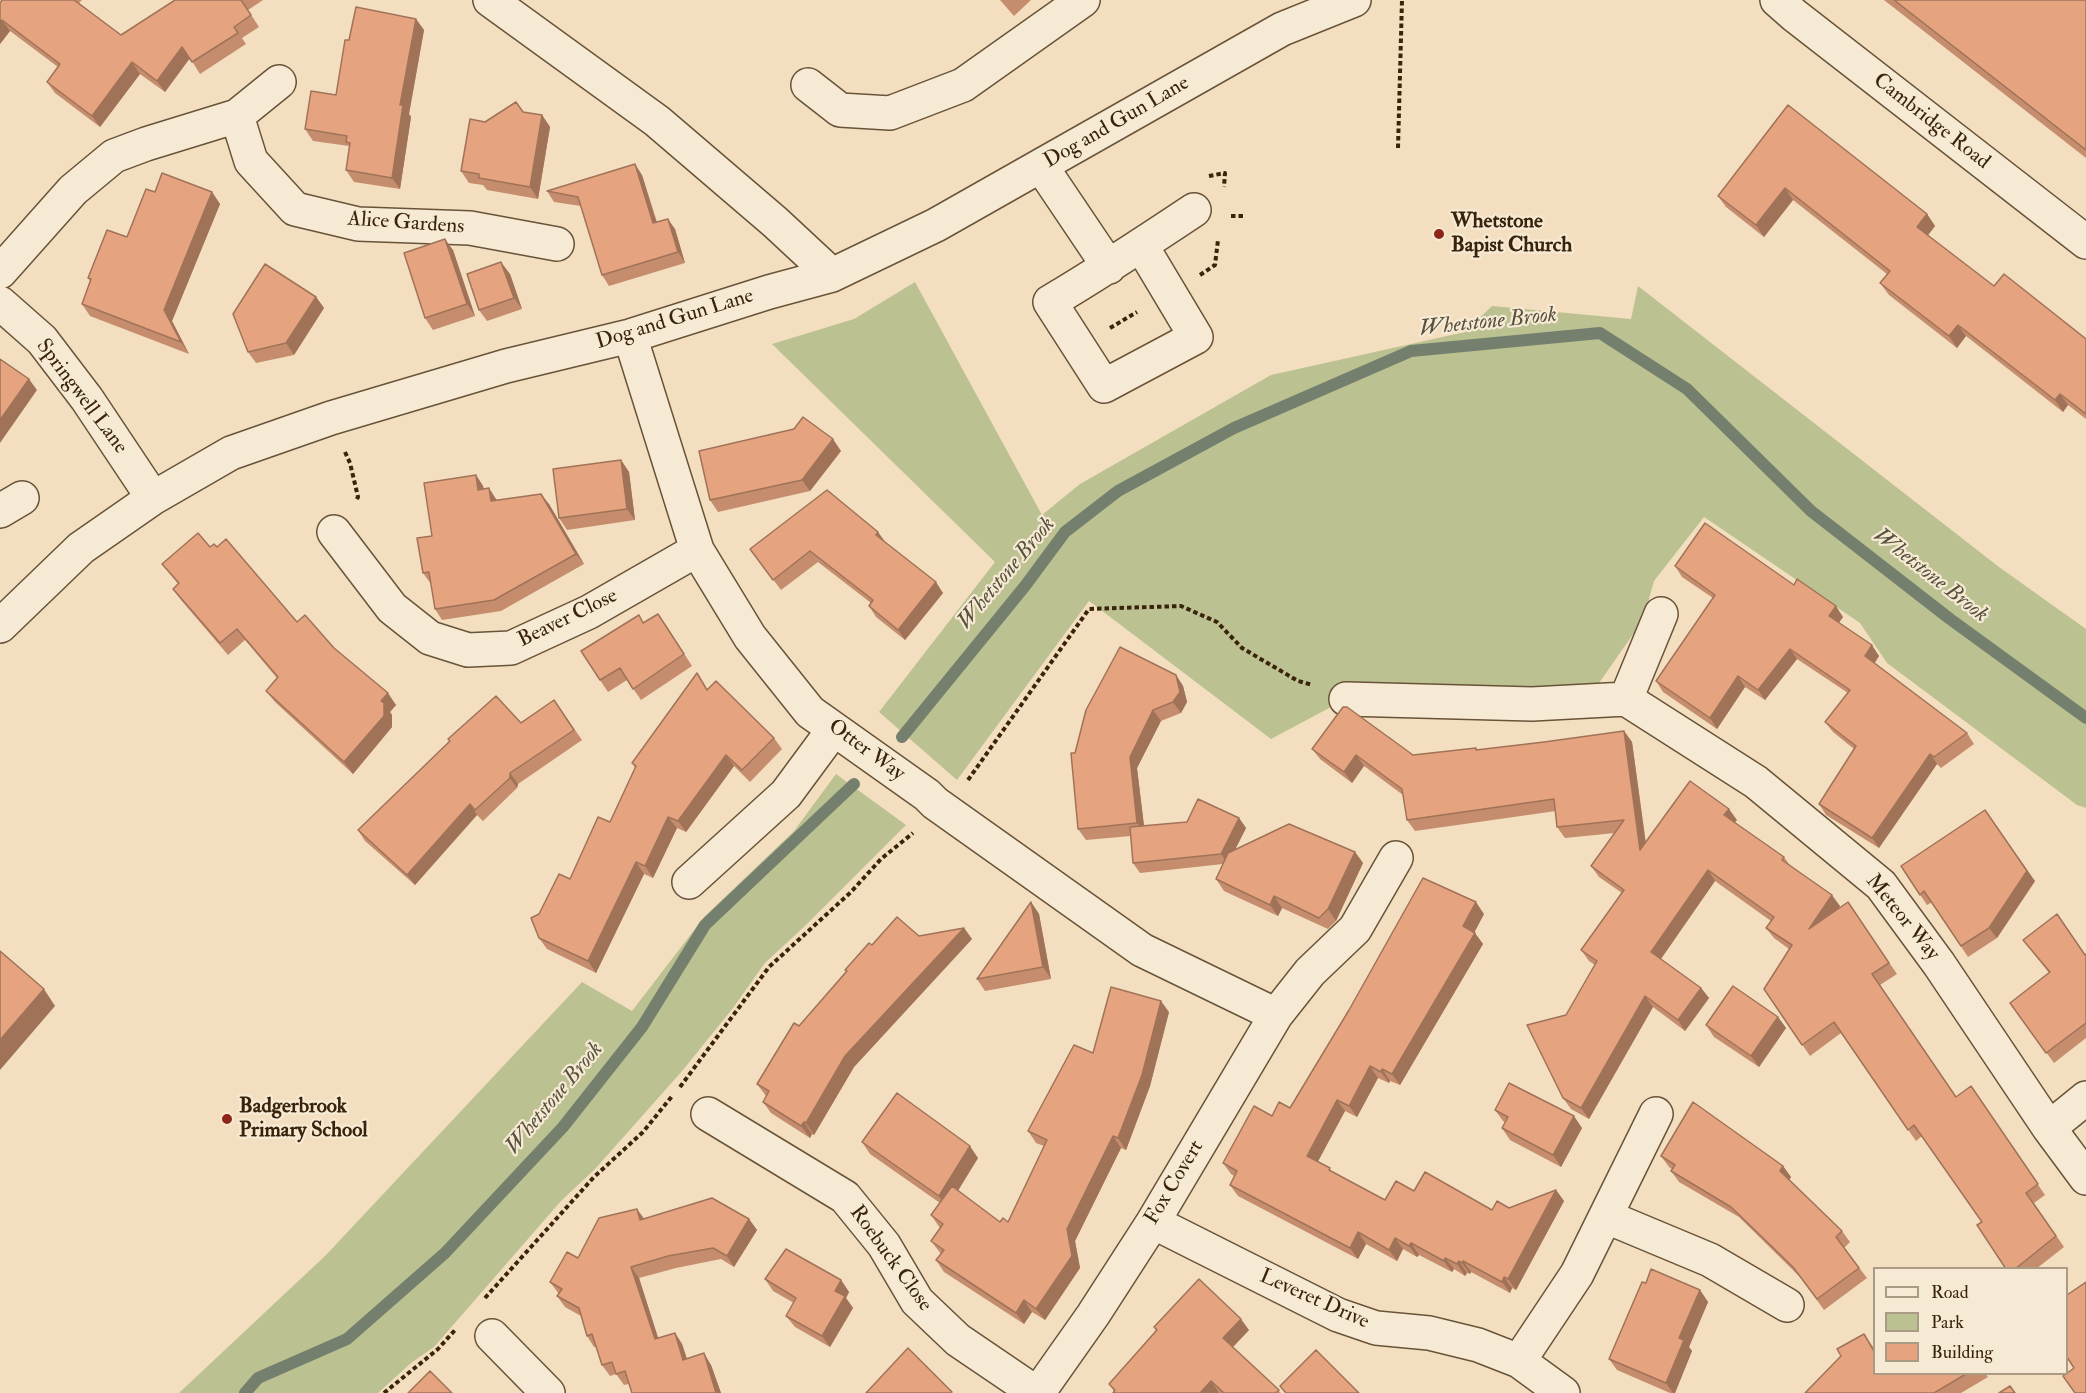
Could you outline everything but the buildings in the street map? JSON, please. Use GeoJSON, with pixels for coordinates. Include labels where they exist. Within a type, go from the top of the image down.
{"type":"FeatureCollection","features":[{"type":"Feature","properties":{"kind":"street"},"geometry":{"type":"LineString","coordinates":[[490,0],[657,121],[775,222],[832,275]]}},
{"type":"Feature","properties":{"kind":"street"},"geometry":{"type":"LineString","coordinates":[[808,85],[840,110],[890,113],[963,85],[1083,0]]}},
{"type":"Feature","properties":{"kind":"street","name":"Dog and Gun Lane"},"geometry":{"type":"LineString","coordinates":[[0,626],[81,548],[153,498],[231,453],[331,418],[506,366],[630,336],[769,292],[832,275],[936,225],[1282,29],[1354,0]]}},
{"type":"Feature","properties":{"kind":"street","name":"Cambridge Road"},"geometry":{"type":"LineString","coordinates":[[1778,0],[1893,93],[2086,242]]}},
{"type":"Feature","properties":{"kind":"street"},"geometry":{"type":"LineString","coordinates":[[0,272],[73,190],[114,156],[237,116],[279,82]]}},
{"type":"Feature","properties":{"kind":"street","name":"Alice Gardens"},"geometry":{"type":"LineString","coordinates":[[237,116],[251,161],[295,209],[358,224],[470,228],[557,244]]}},
{"type":"Feature","properties":{"kind":"street"},"geometry":{"type":"LineString","coordinates":[[1041,166],[1109,267]]}},
{"type":"Feature","properties":{"kind":"street"},"geometry":{"type":"LineString","coordinates":[[1142,245],[1196,337],[1104,386],[1050,302],[1109,267],[1194,210]]}},
{"type":"Feature","properties":{"kind":"street","name":"Springwell Lane"},"geometry":{"type":"LineString","coordinates":[[0,303],[48,349],[87,399],[153,498]]}},
{"type":"Feature","properties":{"kind":"street","name":"Otter Way"},"geometry":{"type":"LineString","coordinates":[[630,336],[697,550],[750,637],[810,712],[1142,950],[1276,1015]]}},
{"type":"Feature","properties":{"kind":"street","name":"Beaver Close"},"geometry":{"type":"LineString","coordinates":[[334,532],[392,608],[430,638],[468,650],[511,648],[589,612],[697,550]]}},
{"type":"Feature","properties":{"kind":"street"},"geometry":{"type":"LineString","coordinates":[[1331,693],[1532,704],[1626,699],[1661,614]]}},
{"type":"Feature","properties":{"kind":"street","name":"Meteor Way"},"geometry":{"type":"LineString","coordinates":[[1626,699],[1756,782],[1881,885],[1939,964],[2049,1128],[2086,1178]]}},
{"type":"Feature","properties":{"kind":"street"},"geometry":{"type":"LineString","coordinates":[[689,882],[786,794],[834,729]]}},
{"type":"Feature","properties":{"kind":"street","name":"Fox Covert"},"geometry":{"type":"LineString","coordinates":[[1037,1393],[1093,1315],[1153,1222],[1276,1015],[1310,972],[1355,929],[1396,858]]}},
{"type":"Feature","properties":{"kind":"street"},"geometry":{"type":"LineString","coordinates":[[2049,1128],[2086,1098]]}},
{"type":"Feature","properties":{"kind":"street","name":"Roebuck Close"},"geometry":{"type":"LineString","coordinates":[[708,1114],[845,1197],[884,1245],[917,1302],[958,1341],[1037,1393]]}},
{"type":"Feature","properties":{"kind":"street"},"geometry":{"type":"LineString","coordinates":[[1519,1361],[1577,1274],[1656,1114]]}},
{"type":"Feature","properties":{"kind":"street"},"geometry":{"type":"LineString","coordinates":[[1606,1217],[1710,1260],[1787,1305]]}},
{"type":"Feature","properties":{"kind":"street","name":"Leveret Drive"},"geometry":{"type":"LineString","coordinates":[[1153,1222],[1338,1315],[1376,1328],[1429,1332],[1468,1342],[1519,1361],[1563,1393]]}},
{"type":"Feature","properties":{"kind":"street"},"geometry":{"type":"LineString","coordinates":[[492,1336],[548,1393]]}},
{"type":"Feature","properties":{"kind":"path"},"geometry":{"type":"LineString","coordinates":[[1398,148],[1402,0]]}},
{"type":"Feature","properties":{"kind":"path"},"geometry":{"type":"LineString","coordinates":[[331,418],[350,463],[358,497],[334,532]]}},
{"type":"Feature","properties":{"kind":"path"},"geometry":{"type":"LineString","coordinates":[[480,1304],[594,1177],[643,1132],[769,967],[851,892],[881,860],[943,808],[976,771],[1089,609],[1181,606],[1217,622],[1242,648],[1298,681],[1331,693]]}},
{"type":"Feature","properties":{"kind":"path"},"geometry":{"type":"LineString","coordinates":[[384,1393],[438,1349],[459,1327]]}},
{"type":"Feature","properties":{"kind":"green space"},"geometry":{"type":"Polygon","coordinates":[[[915,282],[1042,515],[1080,484],[1271,375],[1465,332],[1492,306],[1631,319],[1638,286],[1999,567],[2086,629],[2086,808],[2077,805],[1887,663],[1860,623],[1704,517],[1654,581],[1643,620],[1599,683],[1532,704],[1346,699],[1271,739],[1089,601],[957,780],[879,712],[995,562],[772,344],[854,319],[915,282]]]}},
{"type":"Feature","properties":{"kind":"green space"},"geometry":{"type":"Polygon","coordinates":[[[836,774],[906,825],[765,963],[733,1008],[683,1070],[595,1169],[561,1201],[434,1347],[411,1363],[378,1393],[179,1393],[326,1255],[582,982],[632,1011],[705,916],[794,831],[836,774]]]}},
{"type":"Feature","properties":{"kind":"waterway","name":"Whetstone Brook"},"geometry":{"type":"LineString","coordinates":[[902,737],[1025,586],[1065,532],[1118,491],[1234,428],[1411,351],[1600,333],[1687,389],[1811,511],[1950,619],[2086,718]]}},
{"type":"Feature","properties":{"kind":"waterway","name":"Whetstone Brook"},"geometry":{"type":"LineString","coordinates":[[245,1393],[258,1378],[347,1339],[445,1253],[563,1127],[642,1027],[705,925],[854,784]]}},
{"type":"Feature","properties":{"kind":"place","name":"Whetstone Bapist Church"},"geometry":{"type":"Point","coordinates":[1439,234]}},
{"type":"Feature","properties":{"kind":"place","name":"Badgerbrook Primary School"},"geometry":{"type":"Point","coordinates":[227,1119]}}]}
